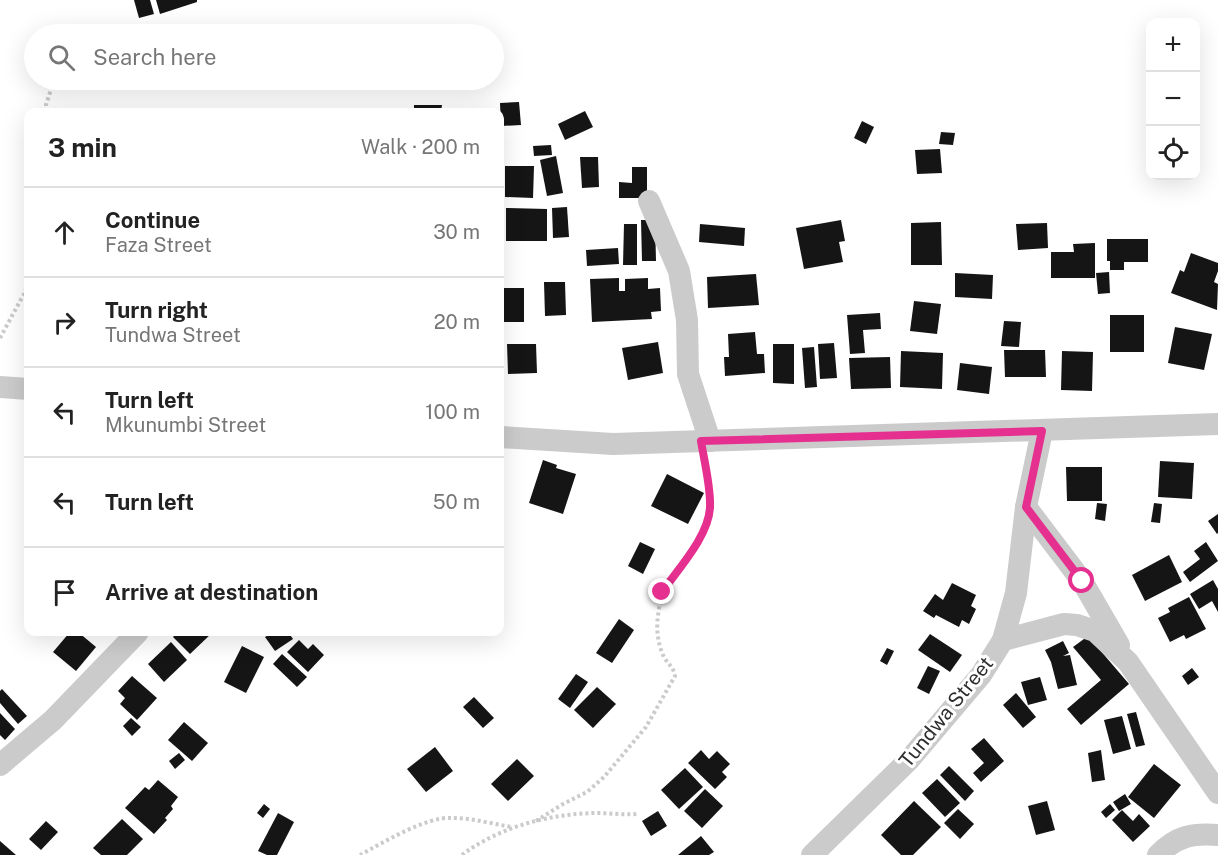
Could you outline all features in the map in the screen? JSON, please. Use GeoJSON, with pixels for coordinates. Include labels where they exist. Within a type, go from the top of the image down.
{"type":"FeatureCollection","features":[{"type":"Feature","properties":{"kind":"street"},"geometry":{"type":"LineString","coordinates":[[649,201],[679,271],[687,320],[688,374],[706,441]]}},
{"type":"Feature","properties":{"kind":"street"},"geometry":{"type":"LineString","coordinates":[[0,387],[24,389]]}},
{"type":"Feature","properties":{"kind":"street"},"geometry":{"type":"LineString","coordinates":[[504,437],[613,444],[1218,424]]}},
{"type":"Feature","properties":{"kind":"street","name":"Tundwa Street"},"geometry":{"type":"LineString","coordinates":[[812,855],[909,760],[981,675],[1003,640],[1016,593],[1026,507],[1042,431]]}},
{"type":"Feature","properties":{"kind":"street"},"geometry":{"type":"LineString","coordinates":[[1026,507],[1082,581],[1128,662],[1218,793]]}},
{"type":"Feature","properties":{"kind":"street"},"geometry":{"type":"LineString","coordinates":[[1003,640],[1064,624],[1077,625],[1095,632],[1128,662]]}},
{"type":"Feature","properties":{"kind":"street"},"geometry":{"type":"LineString","coordinates":[[0,765],[53,720],[134,636]]}},
{"type":"Feature","properties":{"kind":"street"},"geometry":{"type":"LineString","coordinates":[[1158,855],[1178,839],[1196,834],[1218,835]]}},
{"type":"Feature","properties":{"kind":"path"},"geometry":{"type":"LineString","coordinates":[[46,108],[51,90]]}},
{"type":"Feature","properties":{"kind":"path"},"geometry":{"type":"LineString","coordinates":[[0,338],[24,294]]}},
{"type":"Feature","properties":{"kind":"path"},"geometry":{"type":"LineString","coordinates":[[536,821],[587,792],[604,777],[646,728],[675,676],[659,644],[657,617],[662,592],[698,543],[706,527],[710,506],[706,441]]}},
{"type":"Feature","properties":{"kind":"path"},"geometry":{"type":"LineString","coordinates":[[462,855],[484,841],[514,827],[536,821],[580,814],[637,814]]}},
{"type":"Feature","properties":{"kind":"path"},"geometry":{"type":"LineString","coordinates":[[360,855],[440,818],[451,817],[514,827]]}},
{"type":"Feature","properties":{"kind":"building"},"geometry":{"type":"Polygon","coordinates":[[[134,0],[150,0],[154,14],[139,18],[134,0]]]}},
{"type":"Feature","properties":{"kind":"building"},"geometry":{"type":"Polygon","coordinates":[[[156,0],[197,0],[197,2],[160,14],[156,0]]]}},
{"type":"Feature","properties":{"kind":"building"},"geometry":{"type":"Polygon","coordinates":[[[519,102],[521,125],[504,126],[504,108],[500,108],[500,103],[519,102]]]}},
{"type":"Feature","properties":{"kind":"building"},"geometry":{"type":"Polygon","coordinates":[[[414,105],[442,105],[442,108],[414,108],[414,105]]]}},
{"type":"Feature","properties":{"kind":"building"},"geometry":{"type":"Polygon","coordinates":[[[585,111],[593,127],[565,140],[558,124],[585,111]]]}},
{"type":"Feature","properties":{"kind":"building"},"geometry":{"type":"Polygon","coordinates":[[[862,121],[874,127],[866,144],[854,138],[862,121]]]}},
{"type":"Feature","properties":{"kind":"building"},"geometry":{"type":"Polygon","coordinates":[[[941,132],[955,133],[953,145],[939,144],[941,132]]]}},
{"type":"Feature","properties":{"kind":"building"},"geometry":{"type":"Polygon","coordinates":[[[551,145],[552,155],[534,156],[533,146],[551,145]]]}},
{"type":"Feature","properties":{"kind":"building"},"geometry":{"type":"Polygon","coordinates":[[[940,149],[942,173],[917,174],[915,150],[940,149]]]}},
{"type":"Feature","properties":{"kind":"building"},"geometry":{"type":"Polygon","coordinates":[[[556,156],[563,193],[547,196],[540,160],[556,156]]]}},
{"type":"Feature","properties":{"kind":"building"},"geometry":{"type":"Polygon","coordinates":[[[580,157],[598,157],[599,187],[582,188],[580,157]]]}},
{"type":"Feature","properties":{"kind":"building"},"geometry":{"type":"Polygon","coordinates":[[[505,166],[534,166],[533,198],[505,197],[505,166]]]}},
{"type":"Feature","properties":{"kind":"building"},"geometry":{"type":"Polygon","coordinates":[[[632,167],[647,167],[647,198],[619,198],[619,182],[632,183],[632,167]]]}},
{"type":"Feature","properties":{"kind":"building"},"geometry":{"type":"Polygon","coordinates":[[[567,207],[569,237],[553,238],[552,208],[567,207]]]}},
{"type":"Feature","properties":{"kind":"building"},"geometry":{"type":"Polygon","coordinates":[[[506,208],[547,209],[547,241],[506,241],[506,208]]]}},
{"type":"Feature","properties":{"kind":"building"},"geometry":{"type":"Polygon","coordinates":[[[641,220],[655,220],[656,261],[642,261],[641,220]]]}},
{"type":"Feature","properties":{"kind":"building"},"geometry":{"type":"Polygon","coordinates":[[[841,220],[845,241],[839,242],[843,262],[804,269],[796,228],[841,220]]]}},
{"type":"Feature","properties":{"kind":"building"},"geometry":{"type":"Polygon","coordinates":[[[941,222],[942,265],[911,265],[911,223],[941,222]]]}},
{"type":"Feature","properties":{"kind":"building"},"geometry":{"type":"Polygon","coordinates":[[[1047,223],[1048,248],[1018,250],[1016,224],[1047,223]]]}},
{"type":"Feature","properties":{"kind":"building"},"geometry":{"type":"Polygon","coordinates":[[[624,224],[637,224],[637,265],[623,265],[624,224]]]}},
{"type":"Feature","properties":{"kind":"building"},"geometry":{"type":"Polygon","coordinates":[[[700,224],[745,228],[744,246],[699,242],[700,224]]]}},
{"type":"Feature","properties":{"kind":"building"},"geometry":{"type":"Polygon","coordinates":[[[1107,239],[1148,239],[1148,262],[1124,262],[1124,270],[1110,270],[1110,261],[1107,261],[1107,239]]]}},
{"type":"Feature","properties":{"kind":"building"},"geometry":{"type":"Polygon","coordinates":[[[1095,243],[1095,278],[1051,278],[1051,252],[1074,252],[1073,244],[1095,243]]]}},
{"type":"Feature","properties":{"kind":"building"},"geometry":{"type":"Polygon","coordinates":[[[618,248],[619,264],[587,266],[586,250],[618,248]]]}},
{"type":"Feature","properties":{"kind":"building"},"geometry":{"type":"Polygon","coordinates":[[[1191,253],[1218,263],[1214,282],[1218,284],[1217,310],[1171,293],[1180,270],[1184,272],[1191,253]]]}},
{"type":"Feature","properties":{"kind":"building"},"geometry":{"type":"Polygon","coordinates":[[[1109,272],[1110,293],[1098,294],[1096,273],[1109,272]]]}},
{"type":"Feature","properties":{"kind":"building"},"geometry":{"type":"Polygon","coordinates":[[[955,273],[993,275],[992,299],[955,297],[955,273]]]}},
{"type":"Feature","properties":{"kind":"building"},"geometry":{"type":"Polygon","coordinates":[[[756,274],[759,305],[708,308],[707,277],[756,274]]]}},
{"type":"Feature","properties":{"kind":"building"},"geometry":{"type":"Polygon","coordinates":[[[619,278],[619,291],[625,291],[625,279],[648,278],[648,289],[660,288],[661,311],[651,312],[652,319],[592,322],[590,279],[619,278]]]}},
{"type":"Feature","properties":{"kind":"building"},"geometry":{"type":"Polygon","coordinates":[[[544,282],[565,282],[566,315],[545,316],[544,282]]]}},
{"type":"Feature","properties":{"kind":"building"},"geometry":{"type":"Polygon","coordinates":[[[504,288],[524,288],[524,322],[504,322],[504,288]]]}},
{"type":"Feature","properties":{"kind":"building"},"geometry":{"type":"Polygon","coordinates":[[[914,301],[941,304],[937,334],[910,331],[914,301]]]}},
{"type":"Feature","properties":{"kind":"building"},"geometry":{"type":"Polygon","coordinates":[[[880,313],[881,329],[863,330],[865,353],[850,354],[847,315],[880,313]]]}},
{"type":"Feature","properties":{"kind":"building"},"geometry":{"type":"Polygon","coordinates":[[[1110,315],[1144,315],[1144,352],[1110,352],[1110,315]]]}},
{"type":"Feature","properties":{"kind":"building"},"geometry":{"type":"Polygon","coordinates":[[[1004,321],[1021,322],[1019,347],[1001,346],[1004,321]]]}},
{"type":"Feature","properties":{"kind":"building"},"geometry":{"type":"Polygon","coordinates":[[[1175,327],[1212,334],[1204,370],[1168,363],[1175,327]]]}},
{"type":"Feature","properties":{"kind":"building"},"geometry":{"type":"Polygon","coordinates":[[[755,332],[757,354],[764,354],[765,373],[725,376],[724,357],[729,357],[728,334],[755,332]]]}},
{"type":"Feature","properties":{"kind":"building"},"geometry":{"type":"Polygon","coordinates":[[[658,342],[663,373],[628,380],[622,348],[658,342]]]}},
{"type":"Feature","properties":{"kind":"building"},"geometry":{"type":"Polygon","coordinates":[[[834,343],[837,378],[820,379],[818,344],[834,343]]]}},
{"type":"Feature","properties":{"kind":"building"},"geometry":{"type":"Polygon","coordinates":[[[507,344],[536,344],[537,373],[508,374],[507,344]]]}},
{"type":"Feature","properties":{"kind":"building"},"geometry":{"type":"Polygon","coordinates":[[[773,344],[794,344],[794,384],[773,383],[773,344]]]}},
{"type":"Feature","properties":{"kind":"building"},"geometry":{"type":"Polygon","coordinates":[[[814,347],[817,387],[805,388],[802,348],[814,347]]]}},
{"type":"Feature","properties":{"kind":"building"},"geometry":{"type":"Polygon","coordinates":[[[1004,350],[1045,350],[1046,377],[1005,377],[1004,350]]]}},
{"type":"Feature","properties":{"kind":"building"},"geometry":{"type":"Polygon","coordinates":[[[901,351],[943,353],[942,389],[900,387],[901,351]]]}},
{"type":"Feature","properties":{"kind":"building"},"geometry":{"type":"Polygon","coordinates":[[[1062,351],[1093,352],[1092,391],[1061,390],[1062,351]]]}},
{"type":"Feature","properties":{"kind":"building"},"geometry":{"type":"Polygon","coordinates":[[[890,357],[891,388],[851,389],[849,358],[890,357]]]}},
{"type":"Feature","properties":{"kind":"building"},"geometry":{"type":"Polygon","coordinates":[[[960,363],[992,367],[989,394],[957,390],[960,363]]]}},
{"type":"Feature","properties":{"kind":"building"},"geometry":{"type":"Polygon","coordinates":[[[543,460],[557,465],[556,468],[576,474],[563,514],[529,503],[543,460]]]}},
{"type":"Feature","properties":{"kind":"building"},"geometry":{"type":"Polygon","coordinates":[[[1160,461],[1194,463],[1192,499],[1158,497],[1160,461]]]}},
{"type":"Feature","properties":{"kind":"building"},"geometry":{"type":"Polygon","coordinates":[[[1066,467],[1102,467],[1102,501],[1067,501],[1066,467]]]}},
{"type":"Feature","properties":{"kind":"building"},"geometry":{"type":"Polygon","coordinates":[[[667,474],[704,493],[688,524],[651,506],[667,474]]]}},
{"type":"Feature","properties":{"kind":"building"},"geometry":{"type":"Polygon","coordinates":[[[1097,503],[1107,504],[1105,521],[1095,519],[1097,503]]]}},
{"type":"Feature","properties":{"kind":"building"},"geometry":{"type":"Polygon","coordinates":[[[1154,503],[1162,504],[1160,523],[1151,522],[1154,503]]]}},
{"type":"Feature","properties":{"kind":"building"},"geometry":{"type":"Polygon","coordinates":[[[1218,514],[1218,533],[1217,534],[1208,521],[1218,514]]]}},
{"type":"Feature","properties":{"kind":"building"},"geometry":{"type":"Polygon","coordinates":[[[640,542],[655,549],[643,574],[628,566],[640,542]]]}},
{"type":"Feature","properties":{"kind":"building"},"geometry":{"type":"Polygon","coordinates":[[[1206,542],[1218,561],[1190,582],[1183,572],[1200,559],[1194,551],[1206,542]]]}},
{"type":"Feature","properties":{"kind":"building"},"geometry":{"type":"Polygon","coordinates":[[[1169,555],[1182,582],[1145,601],[1132,575],[1169,555]]]}},
{"type":"Feature","properties":{"kind":"building"},"geometry":{"type":"Polygon","coordinates":[[[1213,580],[1218,589],[1218,612],[1212,601],[1199,609],[1190,594],[1213,580]]]}},
{"type":"Feature","properties":{"kind":"building"},"geometry":{"type":"Polygon","coordinates":[[[952,583],[976,595],[971,606],[976,609],[969,624],[962,620],[959,627],[936,615],[934,618],[923,611],[935,594],[943,600],[952,583]]]}},
{"type":"Feature","properties":{"kind":"building"},"geometry":{"type":"Polygon","coordinates":[[[1189,597],[1206,629],[1186,639],[1184,635],[1170,642],[1158,618],[1170,612],[1168,608],[1189,597]]]}},
{"type":"Feature","properties":{"kind":"building"},"geometry":{"type":"Polygon","coordinates":[[[619,619],[634,630],[612,663],[596,653],[619,619]]]}},
{"type":"Feature","properties":{"kind":"building"},"geometry":{"type":"Polygon","coordinates":[[[930,634],[962,655],[950,672],[918,650],[930,634]]]}},
{"type":"Feature","properties":{"kind":"building"},"geometry":{"type":"Polygon","coordinates":[[[67,636],[83,636],[96,647],[76,671],[53,652],[67,636]]]}},
{"type":"Feature","properties":{"kind":"building"},"geometry":{"type":"Polygon","coordinates":[[[174,636],[209,636],[190,654],[174,636]]]}},
{"type":"Feature","properties":{"kind":"building"},"geometry":{"type":"Polygon","coordinates":[[[291,636],[293,639],[275,651],[265,637],[291,636]]]}},
{"type":"Feature","properties":{"kind":"building"},"geometry":{"type":"Polygon","coordinates":[[[1088,636],[1129,684],[1081,725],[1067,709],[1101,680],[1073,647],[1088,636]]]}},
{"type":"Feature","properties":{"kind":"building"},"geometry":{"type":"Polygon","coordinates":[[[299,640],[308,649],[313,644],[324,655],[308,672],[287,652],[299,640]]]}},
{"type":"Feature","properties":{"kind":"building"},"geometry":{"type":"Polygon","coordinates":[[[1063,641],[1069,653],[1063,656],[1070,655],[1077,685],[1058,689],[1051,662],[1045,650],[1063,641]]]}},
{"type":"Feature","properties":{"kind":"building"},"geometry":{"type":"Polygon","coordinates":[[[171,642],[187,660],[164,682],[148,664],[171,642]]]}},
{"type":"Feature","properties":{"kind":"building"},"geometry":{"type":"Polygon","coordinates":[[[242,646],[264,657],[246,693],[224,682],[242,646]]]}},
{"type":"Feature","properties":{"kind":"building"},"geometry":{"type":"Polygon","coordinates":[[[887,648],[894,651],[887,665],[880,661],[887,648]]]}},
{"type":"Feature","properties":{"kind":"building"},"geometry":{"type":"Polygon","coordinates":[[[282,654],[307,677],[297,687],[273,664],[282,654]]]}},
{"type":"Feature","properties":{"kind":"building"},"geometry":{"type":"Polygon","coordinates":[[[928,666],[940,671],[929,694],[917,688],[928,666]]]}},
{"type":"Feature","properties":{"kind":"building"},"geometry":{"type":"Polygon","coordinates":[[[1192,668],[1199,677],[1188,685],[1182,676],[1192,668]]]}},
{"type":"Feature","properties":{"kind":"building"},"geometry":{"type":"Polygon","coordinates":[[[576,674],[588,682],[570,708],[558,699],[576,674]]]}},
{"type":"Feature","properties":{"kind":"building"},"geometry":{"type":"Polygon","coordinates":[[[132,676],[157,698],[137,720],[120,704],[125,698],[118,691],[132,676]]]}},
{"type":"Feature","properties":{"kind":"building"},"geometry":{"type":"Polygon","coordinates":[[[1040,677],[1047,700],[1028,705],[1021,682],[1040,677]]]}},
{"type":"Feature","properties":{"kind":"building"},"geometry":{"type":"Polygon","coordinates":[[[597,687],[616,704],[593,728],[574,710],[597,687]]]}},
{"type":"Feature","properties":{"kind":"building"},"geometry":{"type":"Polygon","coordinates":[[[2,689],[27,716],[18,724],[0,703],[2,689]]]}},
{"type":"Feature","properties":{"kind":"building"},"geometry":{"type":"Polygon","coordinates":[[[1016,693],[1036,717],[1023,728],[1003,705],[1016,693]]]}},
{"type":"Feature","properties":{"kind":"building"},"geometry":{"type":"Polygon","coordinates":[[[474,697],[494,718],[483,728],[463,707],[474,697]]]}},
{"type":"Feature","properties":{"kind":"building"},"geometry":{"type":"Polygon","coordinates":[[[1136,712],[1145,745],[1136,747],[1127,714],[1136,712]]]}},
{"type":"Feature","properties":{"kind":"building"},"geometry":{"type":"Polygon","coordinates":[[[0,713],[15,729],[5,740],[0,735],[0,713]]]}},
{"type":"Feature","properties":{"kind":"building"},"geometry":{"type":"Polygon","coordinates":[[[1122,716],[1131,749],[1113,754],[1104,720],[1122,716]]]}},
{"type":"Feature","properties":{"kind":"building"},"geometry":{"type":"Polygon","coordinates":[[[131,718],[141,727],[132,736],[123,726],[131,718]]]}},
{"type":"Feature","properties":{"kind":"building"},"geometry":{"type":"Polygon","coordinates":[[[184,722],[208,743],[192,761],[168,740],[184,722]]]}},
{"type":"Feature","properties":{"kind":"building"},"geometry":{"type":"Polygon","coordinates":[[[984,738],[1004,761],[981,782],[973,773],[984,763],[971,749],[984,738]]]}},
{"type":"Feature","properties":{"kind":"building"},"geometry":{"type":"Polygon","coordinates":[[[435,747],[453,771],[426,792],[407,769],[435,747]]]}},
{"type":"Feature","properties":{"kind":"building"},"geometry":{"type":"Polygon","coordinates":[[[701,750],[709,759],[717,751],[730,764],[722,772],[727,777],[715,789],[688,763],[701,750]]]}},
{"type":"Feature","properties":{"kind":"building"},"geometry":{"type":"Polygon","coordinates":[[[1101,750],[1105,780],[1092,782],[1088,753],[1101,750]]]}},
{"type":"Feature","properties":{"kind":"building"},"geometry":{"type":"Polygon","coordinates":[[[179,753],[185,760],[175,769],[169,761],[179,753]]]}},
{"type":"Feature","properties":{"kind":"building"},"geometry":{"type":"Polygon","coordinates":[[[517,759],[534,776],[508,801],[491,784],[517,759]]]}},
{"type":"Feature","properties":{"kind":"building"},"geometry":{"type":"Polygon","coordinates":[[[1154,764],[1181,785],[1154,818],[1128,797],[1154,764]]]}},
{"type":"Feature","properties":{"kind":"building"},"geometry":{"type":"Polygon","coordinates":[[[949,766],[974,791],[965,801],[940,775],[949,766]]]}},
{"type":"Feature","properties":{"kind":"building"},"geometry":{"type":"Polygon","coordinates":[[[685,768],[703,787],[679,809],[661,790],[685,768]]]}},
{"type":"Feature","properties":{"kind":"building"},"geometry":{"type":"Polygon","coordinates":[[[937,779],[960,803],[945,817],[922,793],[937,779]]]}},
{"type":"Feature","properties":{"kind":"building"},"geometry":{"type":"Polygon","coordinates":[[[158,780],[178,797],[171,806],[173,809],[165,818],[167,820],[154,834],[125,808],[145,787],[149,790],[158,780]]]}},
{"type":"Feature","properties":{"kind":"building"},"geometry":{"type":"Polygon","coordinates":[[[705,789],[723,806],[702,828],[684,811],[705,789]]]}},
{"type":"Feature","properties":{"kind":"building"},"geometry":{"type":"Polygon","coordinates":[[[1125,794],[1131,804],[1119,811],[1113,802],[1125,794]]]}},
{"type":"Feature","properties":{"kind":"building"},"geometry":{"type":"Polygon","coordinates":[[[914,801],[941,827],[913,855],[901,855],[881,835],[914,801]]]}},
{"type":"Feature","properties":{"kind":"building"},"geometry":{"type":"Polygon","coordinates":[[[1047,801],[1055,830],[1036,835],[1028,806],[1047,801]]]}},
{"type":"Feature","properties":{"kind":"building"},"geometry":{"type":"Polygon","coordinates":[[[264,804],[270,809],[263,818],[257,813],[264,804]]]}},
{"type":"Feature","properties":{"kind":"building"},"geometry":{"type":"Polygon","coordinates":[[[1110,804],[1115,810],[1106,818],[1101,812],[1110,804]]]}},
{"type":"Feature","properties":{"kind":"building"},"geometry":{"type":"Polygon","coordinates":[[[958,809],[974,824],[960,839],[944,823],[958,809]]]}},
{"type":"Feature","properties":{"kind":"building"},"geometry":{"type":"Polygon","coordinates":[[[1122,810],[1133,821],[1139,814],[1150,826],[1133,842],[1112,820],[1122,810]]]}},
{"type":"Feature","properties":{"kind":"building"},"geometry":{"type":"Polygon","coordinates":[[[658,811],[667,826],[651,836],[642,821],[658,811]]]}},
{"type":"Feature","properties":{"kind":"building"},"geometry":{"type":"Polygon","coordinates":[[[278,813],[294,822],[277,855],[267,855],[258,851],[278,813]]]}},
{"type":"Feature","properties":{"kind":"building"},"geometry":{"type":"Polygon","coordinates":[[[122,819],[143,839],[127,855],[101,855],[93,848],[122,819]]]}},
{"type":"Feature","properties":{"kind":"building"},"geometry":{"type":"Polygon","coordinates":[[[46,821],[58,832],[41,850],[29,839],[46,821]]]}},
{"type":"Feature","properties":{"kind":"building"},"geometry":{"type":"Polygon","coordinates":[[[701,836],[714,852],[709,855],[678,855],[701,836]]]}},
{"type":"Feature","properties":{"kind":"building"},"geometry":{"type":"Polygon","coordinates":[[[0,841],[16,855],[0,855],[0,841]]]}},
{"type":"Feature","properties":{"kind":"route"},"geometry":{"type":"LineString","coordinates":[[662,592],[698,543],[706,527],[710,506],[701,441],[1042,431],[1026,507],[1082,581]]}}]}
